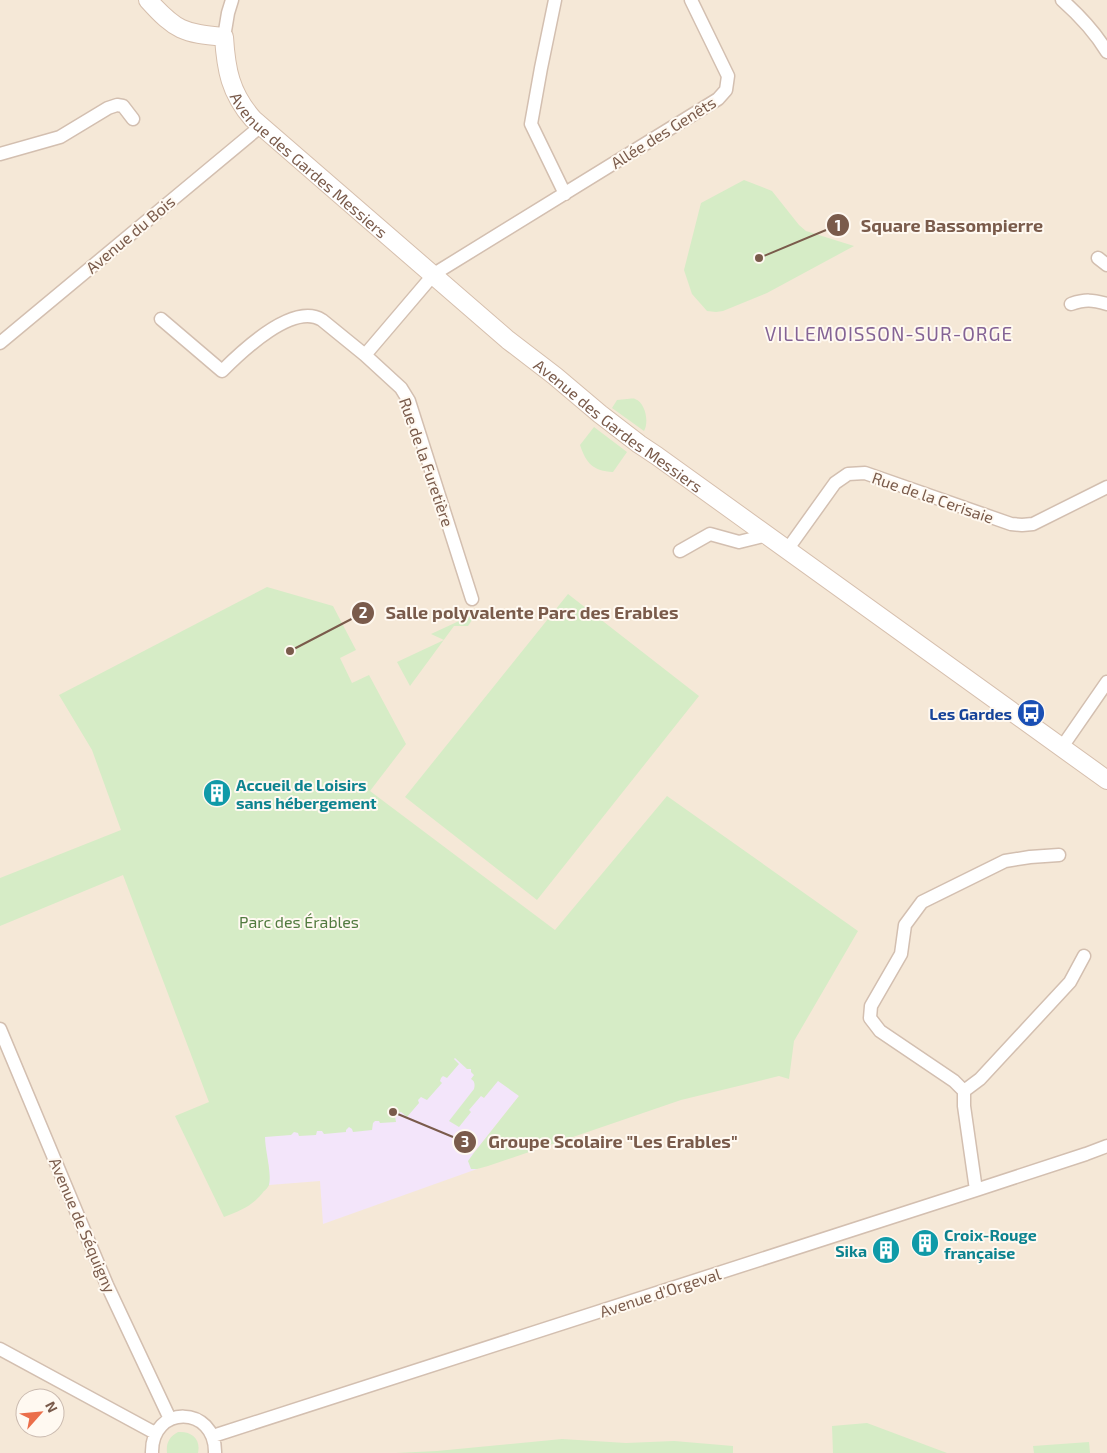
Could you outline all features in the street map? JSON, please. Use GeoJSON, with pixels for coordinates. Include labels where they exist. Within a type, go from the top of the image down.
{"type":"FeatureCollection","features":[{"type":"Feature","properties":{"kind":"street"},"geometry":{"type":"LineString","coordinates":[[148,0],[164,18],[176,27],[197,34],[224,37]]}},
{"type":"Feature","properties":{"kind":"street","name":"Avenue des Gardes Messiers"},"geometry":{"type":"LineString","coordinates":[[232,0],[224,37],[230,83],[247,112],[261,126],[508,340],[600,414],[1107,780]]}},
{"type":"Feature","properties":{"kind":"street"},"geometry":{"type":"LineString","coordinates":[[555,0],[531,124],[565,194]]}},
{"type":"Feature","properties":{"kind":"street","name":"Allée des Genêts"},"geometry":{"type":"LineString","coordinates":[[434,274],[718,99],[726,90],[728,76],[691,0]]}},
{"type":"Feature","properties":{"kind":"street"},"geometry":{"type":"LineString","coordinates":[[1062,0],[1091,28],[1107,52]]}},
{"type":"Feature","properties":{"kind":"street"},"geometry":{"type":"LineString","coordinates":[[0,154],[60,137],[108,108],[117,105],[122,106],[133,119]]}},
{"type":"Feature","properties":{"kind":"street","name":"Avenue du Bois"},"geometry":{"type":"LineString","coordinates":[[0,343],[261,126]]}},
{"type":"Feature","properties":{"kind":"street"},"geometry":{"type":"LineString","coordinates":[[365,355],[434,274]]}},
{"type":"Feature","properties":{"kind":"street"},"geometry":{"type":"LineString","coordinates":[[1071,304],[1082,300],[1107,304]]}},
{"type":"Feature","properties":{"kind":"street","name":"Rue de la Furetière"},"geometry":{"type":"LineString","coordinates":[[161,318],[222,371],[257,339],[290,320],[309,315],[316,316],[322,320],[365,355],[401,388],[409,401],[472,599]]}},
{"type":"Feature","properties":{"kind":"street","name":"Rue de la Cerisaie"},"geometry":{"type":"LineString","coordinates":[[787,550],[835,483],[848,474],[865,473],[1011,524],[1022,525],[1033,524],[1107,487]]}},
{"type":"Feature","properties":{"kind":"street"},"geometry":{"type":"LineString","coordinates":[[680,551],[710,534],[739,542],[767,535]]}},
{"type":"Feature","properties":{"kind":"street"},"geometry":{"type":"LineString","coordinates":[[1062,747],[1107,682]]}},
{"type":"Feature","properties":{"kind":"street"},"geometry":{"type":"LineString","coordinates":[[976,1190],[964,1106],[964,1091],[954,1081],[880,1031],[870,1018],[871,1006],[901,954],[905,925],[922,902],[1005,861],[1059,854]]}},
{"type":"Feature","properties":{"kind":"street"},"geometry":{"type":"LineString","coordinates":[[964,1091],[980,1079],[1070,982],[1084,956]]}},
{"type":"Feature","properties":{"kind":"street","name":"Avenue de Séquigny"},"geometry":{"type":"LineString","coordinates":[[0,1028],[107,1285],[170,1419]]}},
{"type":"Feature","properties":{"kind":"street","name":"Avenue d'Orgeval"},"geometry":{"type":"LineString","coordinates":[[213,1436],[1107,1146]]}},
{"type":"Feature","properties":{"kind":"street"},"geometry":{"type":"LineString","coordinates":[[0,1349],[155,1433]]}},
{"type":"Feature","properties":{"kind":"street"},"geometry":{"type":"LineString","coordinates":[[152,1453],[155,1433],[161,1425],[170,1419],[180,1416],[200,1421],[208,1428],[213,1436],[214,1453]]}},
{"type":"Feature","properties":{"kind":"shaded area"},"geometry":{"type":"Polygon","coordinates":[[[0,0],[1107,0],[1107,1453],[0,1453],[0,0]]]}},
{"type":"Feature","properties":{"kind":"shaded area"},"geometry":{"type":"Polygon","coordinates":[[[451,1029],[519,1096],[473,1154],[471,1169],[477,1169],[323,1224],[320,1181],[269,1185],[265,1127],[451,1029]]]}},
{"type":"Feature","properties":{"kind":"green space"},"geometry":{"type":"Polygon","coordinates":[[[744,180],[772,191],[806,231],[854,246],[767,293],[723,311],[707,311],[692,294],[684,270],[701,203],[744,180]]]}},
{"type":"Feature","properties":{"kind":"green space"},"geometry":{"type":"Polygon","coordinates":[[[632,399],[639,401],[646,414],[646,427],[644,431],[612,408],[617,400],[632,399]]]}},
{"type":"Feature","properties":{"kind":"green space"},"geometry":{"type":"Polygon","coordinates":[[[594,427],[627,452],[613,472],[595,468],[582,451],[580,445],[594,427]]]}},
{"type":"Feature","properties":{"kind":"green space","name":"Parc des Érables"},"geometry":{"type":"Polygon","coordinates":[[[267,587],[333,606],[356,650],[340,658],[352,683],[369,675],[406,744],[370,791],[555,930],[667,796],[858,931],[794,1041],[789,1079],[779,1076],[681,1100],[488,1166],[471,1169],[468,1161],[519,1096],[498,1081],[484,1098],[481,1096],[469,1110],[471,1112],[459,1127],[449,1121],[474,1089],[474,1083],[471,1079],[474,1075],[471,1069],[467,1069],[455,1058],[459,1064],[447,1078],[443,1076],[441,1078],[440,1081],[442,1083],[427,1100],[421,1097],[418,1100],[419,1103],[407,1117],[401,1112],[398,1113],[395,1116],[396,1122],[380,1123],[375,1121],[372,1130],[353,1132],[349,1127],[346,1132],[324,1134],[322,1131],[317,1131],[316,1135],[299,1136],[298,1133],[294,1132],[291,1135],[265,1137],[270,1175],[269,1186],[251,1204],[224,1217],[175,1116],[209,1102],[123,875],[0,926],[0,878],[121,830],[92,750],[59,695],[267,587]]]}},
{"type":"Feature","properties":{"kind":"green space"},"geometry":{"type":"Polygon","coordinates":[[[568,594],[699,696],[537,900],[405,797],[568,594]]]}},
{"type":"Feature","properties":{"kind":"green space"},"geometry":{"type":"Polygon","coordinates":[[[474,615],[468,626],[454,626],[444,640],[431,634],[474,615]]]}},
{"type":"Feature","properties":{"kind":"green space"},"geometry":{"type":"Polygon","coordinates":[[[444,640],[410,686],[397,662],[444,640]]]}},
{"type":"Feature","properties":{"kind":"green space"},"geometry":{"type":"Polygon","coordinates":[[[867,1423],[947,1453],[833,1453],[832,1426],[867,1423]]]}},
{"type":"Feature","properties":{"kind":"green space"},"geometry":{"type":"Polygon","coordinates":[[[178,1432],[187,1433],[197,1440],[198,1453],[167,1453],[169,1441],[178,1432]]]}},
{"type":"Feature","properties":{"kind":"green space"},"geometry":{"type":"Polygon","coordinates":[[[562,1439],[626,1443],[674,1441],[733,1446],[733,1453],[396,1453],[562,1439]]]}},
{"type":"Feature","properties":{"kind":"green space"},"geometry":{"type":"Polygon","coordinates":[[[1089,1442],[1090,1453],[1034,1453],[1033,1446],[1089,1442]]]}},
{"type":"Feature","properties":{"kind":"place","name":"Square Bassompierre"},"geometry":{"type":"Point","coordinates":[759,258]}},
{"type":"Feature","properties":{"kind":"place","name":"Salle polyvalente Parc des Erables"},"geometry":{"type":"Point","coordinates":[290,651]}},
{"type":"Feature","properties":{"kind":"place","name":"Les Gardes"},"geometry":{"type":"Point","coordinates":[1031,713]}},
{"type":"Feature","properties":{"kind":"place","name":"Accueil de Loisirs sans hébergement"},"geometry":{"type":"Point","coordinates":[217,793]}},
{"type":"Feature","properties":{"kind":"place","name":"Groupe Scolaire \"Les Erables\""},"geometry":{"type":"Point","coordinates":[393,1112]}},
{"type":"Feature","properties":{"kind":"place","name":"Croix-Rouge française"},"geometry":{"type":"Point","coordinates":[925,1243]}},
{"type":"Feature","properties":{"kind":"place","name":"Sika"},"geometry":{"type":"Point","coordinates":[886,1250]}},
{"type":"Feature","properties":{"kind":"district","name":"VILLEMOISSON-SUR-ORGE"},"geometry":{"type":"Point","coordinates":[889,333]}}]}
